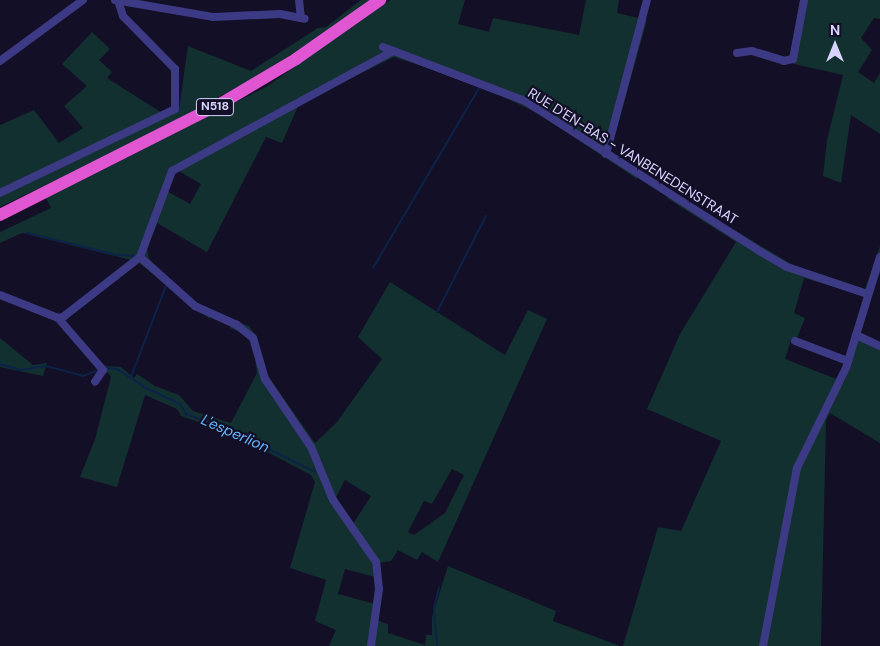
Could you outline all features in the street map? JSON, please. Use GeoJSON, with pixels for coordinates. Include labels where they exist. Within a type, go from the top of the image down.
{"type":"FeatureCollection","features":[{"type":"Feature","properties":{"kind":"highway","name":"N518"},"geometry":{"type":"LineString","coordinates":[[0,214],[230,99],[319,44],[380,0]]}},
{"type":"Feature","properties":{"kind":"highway","name":"N518"},"geometry":{"type":"LineString","coordinates":[[0,220],[38,196]]}},
{"type":"Feature","properties":{"kind":"street"},"geometry":{"type":"LineString","coordinates":[[0,61],[83,0]]}},
{"type":"Feature","properties":{"kind":"street"},"geometry":{"type":"LineString","coordinates":[[116,0],[213,17],[280,14],[303,19],[299,0]]}},
{"type":"Feature","properties":{"kind":"street"},"geometry":{"type":"LineString","coordinates":[[0,193],[175,109],[174,69],[123,16],[116,0]]}},
{"type":"Feature","properties":{"kind":"street"},"geometry":{"type":"LineString","coordinates":[[606,154],[647,0]]}},
{"type":"Feature","properties":{"kind":"street"},"geometry":{"type":"LineString","coordinates":[[737,53],[752,51],[784,61],[793,59],[804,0]]}},
{"type":"Feature","properties":{"kind":"street","name":"RUE D'EN-BAS - VANBENEDENSTRAAT"},"geometry":{"type":"LineString","coordinates":[[383,47],[392,52],[489,85],[525,101],[787,267],[867,294]]}},
{"type":"Feature","properties":{"kind":"street"},"geometry":{"type":"LineString","coordinates":[[58,318],[140,257],[172,171],[392,52]]}},
{"type":"Feature","properties":{"kind":"street"},"geometry":{"type":"LineString","coordinates":[[140,257],[195,306],[237,325],[253,338],[265,379],[311,447],[333,500],[376,562],[378,589],[371,646]]}},
{"type":"Feature","properties":{"kind":"street"},"geometry":{"type":"LineString","coordinates":[[763,646],[797,468],[848,361],[867,294],[880,257]]}},
{"type":"Feature","properties":{"kind":"street"},"geometry":{"type":"LineString","coordinates":[[0,295],[58,318],[103,370],[96,382]]}},
{"type":"Feature","properties":{"kind":"street"},"geometry":{"type":"LineString","coordinates":[[856,335],[880,346]]}},
{"type":"Feature","properties":{"kind":"street"},"geometry":{"type":"LineString","coordinates":[[795,341],[848,361]]}},
{"type":"Feature","properties":{"kind":"green space"},"geometry":{"type":"Polygon","coordinates":[[[361,0],[370,0],[325,33],[261,74],[140,140],[0,207],[0,125],[34,110],[59,143],[83,128],[64,106],[87,86],[62,64],[92,32],[110,49],[99,60],[112,72],[107,78],[167,116],[179,109],[188,46],[251,71],[318,28],[326,27],[361,0]]]}},
{"type":"Feature","properties":{"kind":"green space"},"geometry":{"type":"Polygon","coordinates":[[[390,0],[465,0],[458,24],[489,32],[493,18],[579,35],[586,0],[619,0],[617,13],[647,20],[610,153],[641,172],[637,179],[539,114],[477,84],[394,57],[299,104],[282,143],[266,137],[207,252],[157,223],[147,248],[149,259],[195,302],[213,312],[210,319],[139,263],[136,255],[131,260],[22,233],[0,243],[0,232],[51,208],[46,198],[266,87],[390,0]],[[169,170],[165,190],[190,204],[201,184],[177,170],[169,170]]]}},
{"type":"Feature","properties":{"kind":"green space"},"geometry":{"type":"Polygon","coordinates":[[[802,0],[880,0],[880,19],[874,18],[861,38],[872,50],[858,72],[874,83],[880,73],[880,134],[851,115],[841,183],[823,176],[827,140],[843,75],[759,56],[761,50],[786,58],[791,55],[802,0]]]}},
{"type":"Feature","properties":{"kind":"green space"},"geometry":{"type":"Polygon","coordinates":[[[670,192],[793,265],[865,289],[880,246],[880,272],[871,298],[804,278],[794,313],[805,318],[797,338],[791,340],[785,359],[844,382],[861,333],[880,342],[880,443],[830,413],[826,421],[821,646],[623,646],[658,527],[681,531],[721,441],[647,409],[680,334],[736,242],[667,198],[670,192]]]}},
{"type":"Feature","properties":{"kind":"green space"},"geometry":{"type":"Polygon","coordinates":[[[390,282],[505,355],[528,310],[547,319],[438,562],[422,552],[417,560],[398,550],[391,561],[372,564],[375,577],[345,569],[338,594],[375,604],[373,619],[388,624],[388,633],[425,645],[426,635],[432,635],[432,617],[448,566],[556,611],[553,621],[620,646],[329,646],[336,630],[315,621],[326,580],[290,568],[315,482],[311,475],[231,433],[181,416],[177,409],[145,395],[117,487],[80,477],[95,439],[111,377],[102,366],[121,367],[134,378],[137,374],[155,386],[179,395],[193,411],[231,423],[257,373],[253,344],[245,334],[230,328],[233,320],[249,326],[257,337],[268,376],[315,443],[337,422],[382,359],[358,337],[390,282]],[[452,469],[432,504],[424,501],[408,532],[414,535],[445,513],[464,475],[452,469]],[[345,480],[333,503],[351,527],[371,496],[345,480]]]}},
{"type":"Feature","properties":{"kind":"green space"},"geometry":{"type":"Polygon","coordinates":[[[0,338],[33,365],[47,363],[43,376],[0,367],[0,338]]]}},
{"type":"Feature","properties":{"kind":"waterway"},"geometry":{"type":"LineString","coordinates":[[373,268],[479,88]]}},
{"type":"Feature","properties":{"kind":"waterway"},"geometry":{"type":"LineString","coordinates":[[437,312],[486,216]]}},
{"type":"Feature","properties":{"kind":"waterway"},"geometry":{"type":"LineString","coordinates":[[27,233],[117,255],[135,256]]}},
{"type":"Feature","properties":{"kind":"waterway"},"geometry":{"type":"LineString","coordinates":[[131,377],[166,286]]}},
{"type":"Feature","properties":{"kind":"waterway","name":"L'esperlion"},"geometry":{"type":"LineString","coordinates":[[0,364],[21,370],[46,366],[83,376],[99,370]]}},
{"type":"Feature","properties":{"kind":"waterway","name":"L'esperlion"},"geometry":{"type":"LineString","coordinates":[[105,368],[117,369],[146,388],[180,404],[186,414],[227,429],[315,472]]}},
{"type":"Feature","properties":{"kind":"waterway","name":"L'esperlion"},"geometry":{"type":"LineString","coordinates":[[437,646],[434,608],[439,588]]}}]}
